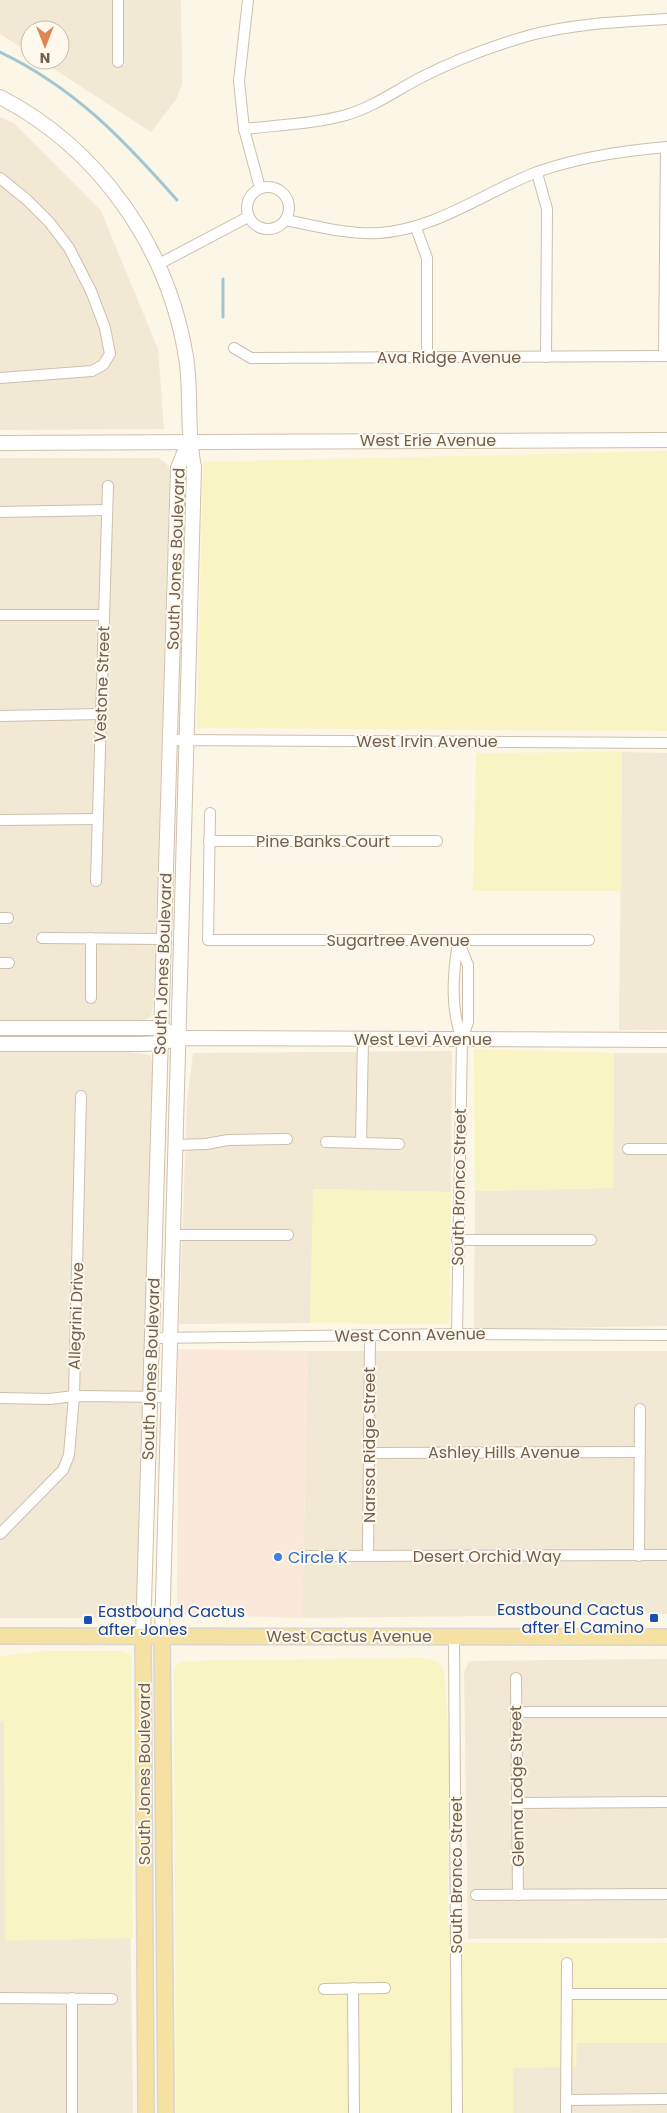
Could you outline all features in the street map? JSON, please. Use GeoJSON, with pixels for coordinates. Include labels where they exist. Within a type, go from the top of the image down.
{"type":"FeatureCollection","features":[{"type":"Feature","properties":{"kind":"main road","name":"West Cactus Avenue"},"geometry":{"type":"LineString","coordinates":[[0,1636],[667,1637]]}},
{"type":"Feature","properties":{"kind":"main road","name":"South Jones Boulevard"},"geometry":{"type":"LineString","coordinates":[[143,1636],[146,2113]]}},
{"type":"Feature","properties":{"kind":"main road","name":"South Jones Boulevard"},"geometry":{"type":"LineString","coordinates":[[162,1636],[166,2113]]}},
{"type":"Feature","properties":{"kind":"street"},"geometry":{"type":"LineString","coordinates":[[118,0],[118,62]]}},
{"type":"Feature","properties":{"kind":"street"},"geometry":{"type":"LineString","coordinates":[[248,0],[239,82],[244,128],[260,188]]}},
{"type":"Feature","properties":{"kind":"street"},"geometry":{"type":"LineString","coordinates":[[244,128],[300,123],[346,115],[380,102],[417,80],[468,56],[531,35],[581,24],[667,19]]}},
{"type":"Feature","properties":{"kind":"street"},"geometry":{"type":"LineString","coordinates":[[0,97],[61,136],[92,166],[125,206],[158,265],[174,310],[186,359],[188,440]]}},
{"type":"Feature","properties":{"kind":"street"},"geometry":{"type":"LineString","coordinates":[[286,220],[333,230],[378,234],[416,228],[537,173],[603,153],[667,147],[666,356]]}},
{"type":"Feature","properties":{"kind":"street"},"geometry":{"type":"LineString","coordinates":[[537,173],[547,209],[546,357]]}},
{"type":"Feature","properties":{"kind":"street"},"geometry":{"type":"LineString","coordinates":[[0,178],[38,210],[69,248],[80,267],[97,306],[110,346],[110,354],[103,365],[92,371],[0,378]]}},
{"type":"Feature","properties":{"kind":"street"},"geometry":{"type":"LineString","coordinates":[[270,187],[283,193],[289,208],[286,220],[277,227],[266,230],[255,225],[248,217],[248,200],[260,188],[270,187]]}},
{"type":"Feature","properties":{"kind":"street"},"geometry":{"type":"LineString","coordinates":[[158,265],[248,217]]}},
{"type":"Feature","properties":{"kind":"street"},"geometry":{"type":"LineString","coordinates":[[416,228],[427,258],[427,357]]}},
{"type":"Feature","properties":{"kind":"street","name":"Ava Ridge Avenue"},"geometry":{"type":"LineString","coordinates":[[234,348],[251,358],[666,356]]}},
{"type":"Feature","properties":{"kind":"street","name":"West Erie Avenue"},"geometry":{"type":"LineString","coordinates":[[0,443],[188,440],[667,440]]}},
{"type":"Feature","properties":{"kind":"street","name":"South Jones Boulevard"},"geometry":{"type":"LineString","coordinates":[[143,1636],[178,468],[188,440]]}},
{"type":"Feature","properties":{"kind":"street","name":"South Jones Boulevard"},"geometry":{"type":"LineString","coordinates":[[162,1636],[194,467],[188,440]]}},
{"type":"Feature","properties":{"kind":"street","name":"Vestone Street"},"geometry":{"type":"LineString","coordinates":[[96,882],[108,486]]}},
{"type":"Feature","properties":{"kind":"street"},"geometry":{"type":"LineString","coordinates":[[0,512],[107,510]]}},
{"type":"Feature","properties":{"kind":"street"},"geometry":{"type":"LineString","coordinates":[[0,615],[104,615]]}},
{"type":"Feature","properties":{"kind":"street"},"geometry":{"type":"LineString","coordinates":[[0,716],[101,714]]}},
{"type":"Feature","properties":{"kind":"street","name":"West Irvin Avenue"},"geometry":{"type":"LineString","coordinates":[[170,740],[667,743]]}},
{"type":"Feature","properties":{"kind":"street"},"geometry":{"type":"LineString","coordinates":[[209,841],[210,813]]}},
{"type":"Feature","properties":{"kind":"street"},"geometry":{"type":"LineString","coordinates":[[0,820],[98,819]]}},
{"type":"Feature","properties":{"kind":"street","name":"Pine Banks Court"},"geometry":{"type":"LineString","coordinates":[[209,841],[436,841]]}},
{"type":"Feature","properties":{"kind":"street","name":"Sugartree Avenue"},"geometry":{"type":"LineString","coordinates":[[209,841],[208,940],[589,940]]}},
{"type":"Feature","properties":{"kind":"street"},"geometry":{"type":"LineString","coordinates":[[42,938],[164,939]]}},
{"type":"Feature","properties":{"kind":"street"},"geometry":{"type":"LineString","coordinates":[[91,938],[91,998]]}},
{"type":"Feature","properties":{"kind":"street","name":"South Bronco Street"},"geometry":{"type":"LineString","coordinates":[[457,1334],[457,1240],[462,1039],[468,1022],[468,965],[458,940]]}},
{"type":"Feature","properties":{"kind":"street"},"geometry":{"type":"LineString","coordinates":[[0,1028],[162,1028],[179,1038]]}},
{"type":"Feature","properties":{"kind":"street"},"geometry":{"type":"LineString","coordinates":[[0,1044],[161,1044],[179,1038]]}},
{"type":"Feature","properties":{"kind":"street","name":"West Levi Avenue"},"geometry":{"type":"LineString","coordinates":[[179,1038],[667,1040]]}},
{"type":"Feature","properties":{"kind":"street"},"geometry":{"type":"LineString","coordinates":[[361,1143],[363,1039]]}},
{"type":"Feature","properties":{"kind":"street","name":"Allegrini Drive"},"geometry":{"type":"LineString","coordinates":[[0,1534],[63,1470],[67,1461],[74,1396],[81,1096]]}},
{"type":"Feature","properties":{"kind":"street"},"geometry":{"type":"LineString","coordinates":[[176,1145],[206,1144],[228,1140],[287,1139]]}},
{"type":"Feature","properties":{"kind":"street"},"geometry":{"type":"LineString","coordinates":[[326,1142],[399,1144]]}},
{"type":"Feature","properties":{"kind":"street"},"geometry":{"type":"LineString","coordinates":[[628,1148],[667,1149]]}},
{"type":"Feature","properties":{"kind":"street"},"geometry":{"type":"LineString","coordinates":[[174,1235],[288,1235]]}},
{"type":"Feature","properties":{"kind":"street"},"geometry":{"type":"LineString","coordinates":[[457,1240],[591,1240]]}},
{"type":"Feature","properties":{"kind":"street","name":"West Conn Avenue"},"geometry":{"type":"LineString","coordinates":[[152,1338],[457,1334],[667,1335]]}},
{"type":"Feature","properties":{"kind":"street","name":"Narssa Ridge Street"},"geometry":{"type":"LineString","coordinates":[[368,1555],[370,1336]]}},
{"type":"Feature","properties":{"kind":"street"},"geometry":{"type":"LineString","coordinates":[[0,1398],[50,1399],[74,1396],[170,1397]]}},
{"type":"Feature","properties":{"kind":"street"},"geometry":{"type":"LineString","coordinates":[[639,1556],[640,1409]]}},
{"type":"Feature","properties":{"kind":"street","name":"Ashley Hills Avenue"},"geometry":{"type":"LineString","coordinates":[[368,1453],[640,1452]]}},
{"type":"Feature","properties":{"kind":"street","name":"Desert Orchid Way"},"geometry":{"type":"LineString","coordinates":[[308,1556],[667,1555]]}},
{"type":"Feature","properties":{"kind":"street","name":"South Bronco Street"},"geometry":{"type":"LineString","coordinates":[[454,1636],[457,2113]]}},
{"type":"Feature","properties":{"kind":"street","name":"Glenna Lodge Street"},"geometry":{"type":"LineString","coordinates":[[516,1678],[519,1803],[518,1895]]}},
{"type":"Feature","properties":{"kind":"street"},"geometry":{"type":"LineString","coordinates":[[516,1712],[667,1712]]}},
{"type":"Feature","properties":{"kind":"street"},"geometry":{"type":"LineString","coordinates":[[519,1803],[667,1802]]}},
{"type":"Feature","properties":{"kind":"street"},"geometry":{"type":"LineString","coordinates":[[476,1895],[667,1894]]}},
{"type":"Feature","properties":{"kind":"street"},"geometry":{"type":"LineString","coordinates":[[566,2113],[567,1963]]}},
{"type":"Feature","properties":{"kind":"street"},"geometry":{"type":"LineString","coordinates":[[324,1988],[385,1988]]}},
{"type":"Feature","properties":{"kind":"street"},"geometry":{"type":"LineString","coordinates":[[354,1988],[354,2113]]}},
{"type":"Feature","properties":{"kind":"street"},"geometry":{"type":"LineString","coordinates":[[566,1994],[667,1994]]}},
{"type":"Feature","properties":{"kind":"street"},"geometry":{"type":"LineString","coordinates":[[0,1998],[112,1998]]}},
{"type":"Feature","properties":{"kind":"street"},"geometry":{"type":"LineString","coordinates":[[72,1998],[72,2113]]}},
{"type":"Feature","properties":{"kind":"street"},"geometry":{"type":"LineString","coordinates":[[566,2100],[667,2099]]}},
{"type":"Feature","properties":{"kind":"shaded area"},"geometry":{"type":"Polygon","coordinates":[[[0,0],[181,0],[182,84],[177,98],[151,132],[55,70],[70,70],[70,20],[20,20],[20,47],[0,34],[0,0]]]}},
{"type":"Feature","properties":{"kind":"shaded area"},"geometry":{"type":"Polygon","coordinates":[[[0,117],[14,123],[101,211],[158,349],[164,429],[0,430],[0,117]]]}},
{"type":"Feature","properties":{"kind":"shaded area"},"geometry":{"type":"Polygon","coordinates":[[[0,458],[158,458],[166,463],[170,470],[154,999],[151,1017],[143,1020],[0,1021],[0,458]]]}},
{"type":"Feature","properties":{"kind":"shaded area"},"geometry":{"type":"Polygon","coordinates":[[[622,752],[667,753],[667,1030],[619,1030],[622,752]]]}},
{"type":"Feature","properties":{"kind":"shaded area"},"geometry":{"type":"Polygon","coordinates":[[[123,1051],[150,1055],[153,1064],[138,1603],[134,1616],[128,1618],[0,1618],[0,1052],[123,1051]]]}},
{"type":"Feature","properties":{"kind":"shaded area"},"geometry":{"type":"Polygon","coordinates":[[[452,1051],[451,1192],[314,1189],[310,1323],[179,1324],[187,1104],[193,1053],[452,1051]]]}},
{"type":"Feature","properties":{"kind":"shaded area"},"geometry":{"type":"Polygon","coordinates":[[[614,1053],[667,1053],[667,1326],[474,1329],[475,1191],[613,1188],[614,1053]]]}},
{"type":"Feature","properties":{"kind":"shaded area"},"geometry":{"type":"Polygon","coordinates":[[[178,1349],[308,1351],[302,1618],[177,1614],[178,1349]]]}},
{"type":"Feature","properties":{"kind":"shaded area"},"geometry":{"type":"Polygon","coordinates":[[[308,1351],[667,1351],[667,1614],[302,1618],[308,1351]]]}},
{"type":"Feature","properties":{"kind":"shaded area"},"geometry":{"type":"Polygon","coordinates":[[[0,1659],[127,1659],[133,2113],[0,2113],[0,1659]]]}},
{"type":"Feature","properties":{"kind":"shaded area"},"geometry":{"type":"Polygon","coordinates":[[[667,1659],[667,1938],[468,1939],[464,1672],[469,1661],[667,1659]]]}},
{"type":"Feature","properties":{"kind":"shaded area"},"geometry":{"type":"Polygon","coordinates":[[[667,2028],[667,2113],[432,2113],[528,2030],[667,2028]]]}},
{"type":"Feature","properties":{"kind":"sand"},"geometry":{"type":"Polygon","coordinates":[[[667,451],[667,731],[197,728],[203,462],[667,451]]]}},
{"type":"Feature","properties":{"kind":"sand"},"geometry":{"type":"Polygon","coordinates":[[[622,752],[621,891],[473,891],[476,753],[622,752]]]}},
{"type":"Feature","properties":{"kind":"sand"},"geometry":{"type":"Polygon","coordinates":[[[474,1049],[614,1053],[613,1188],[475,1191],[474,1049]]]}},
{"type":"Feature","properties":{"kind":"sand"},"geometry":{"type":"Polygon","coordinates":[[[313,1189],[451,1192],[449,1324],[310,1323],[313,1189]]]}},
{"type":"Feature","properties":{"kind":"sand"},"geometry":{"type":"Polygon","coordinates":[[[46,1651],[122,1651],[131,1657],[133,1938],[5,1941],[4,1720],[0,1723],[0,1656],[46,1651]]]}},
{"type":"Feature","properties":{"kind":"sand"},"geometry":{"type":"Polygon","coordinates":[[[422,1658],[435,1661],[444,1670],[449,1742],[448,1927],[464,1943],[667,1943],[667,2043],[577,2043],[576,2067],[513,2068],[513,2113],[176,2113],[174,1672],[177,1665],[183,1661],[422,1658]]]}},
{"type":"Feature","properties":{"kind":"waterway"},"geometry":{"type":"LineString","coordinates":[[0,52],[27,66],[75,99],[117,136],[177,200]]}},
{"type":"Feature","properties":{"kind":"waterway"},"geometry":{"type":"LineString","coordinates":[[223,279],[223,317]]}},
{"type":"Feature","properties":{"kind":"place","name":"Circle K"},"geometry":{"type":"Point","coordinates":[278,1557]}},
{"type":"Feature","properties":{"kind":"place","name":"Eastbound Cactus after El Camino"},"geometry":{"type":"Point","coordinates":[654,1618]}},
{"type":"Feature","properties":{"kind":"place","name":"Eastbound Cactus after Jones"},"geometry":{"type":"Point","coordinates":[88,1620]}}]}
